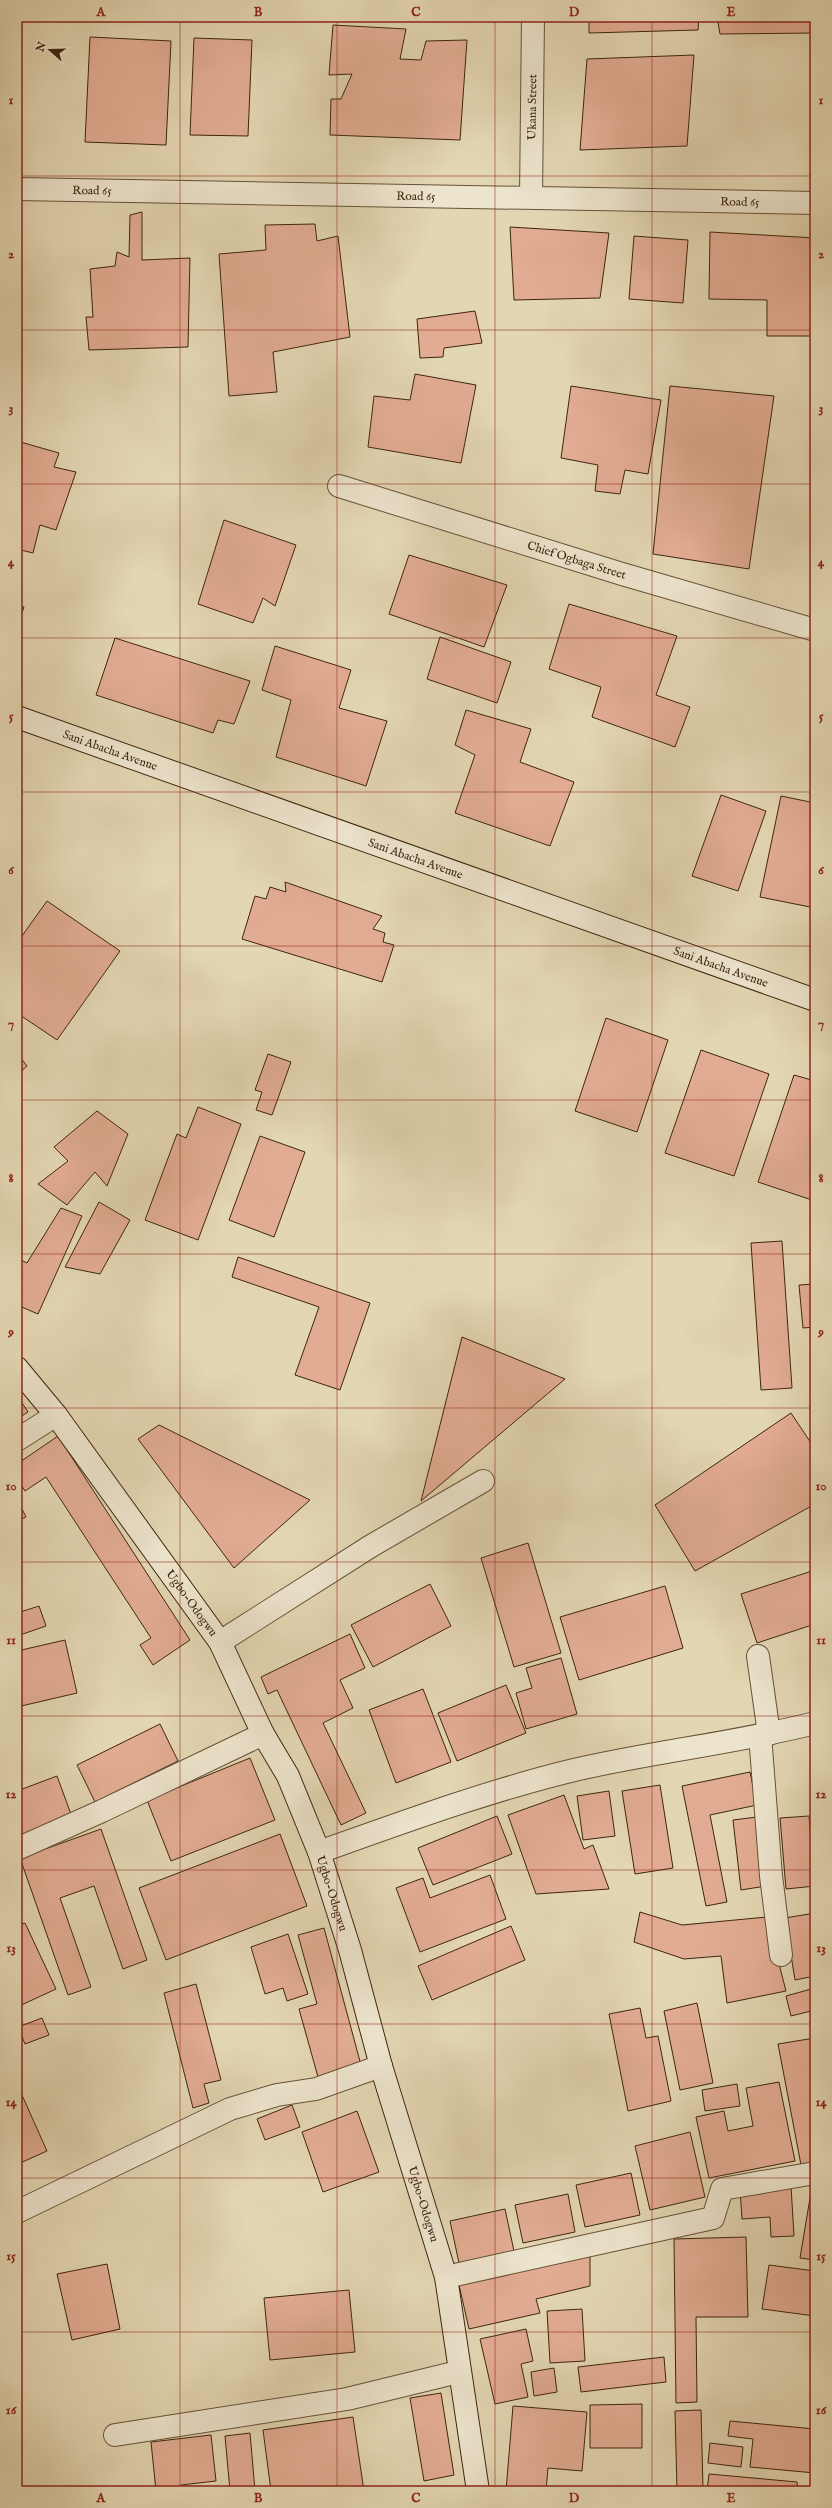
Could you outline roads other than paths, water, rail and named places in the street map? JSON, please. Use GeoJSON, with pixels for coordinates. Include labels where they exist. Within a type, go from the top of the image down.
{"type":"FeatureCollection","features":[{"type":"Feature","properties":{"kind":"street","name":"Ukana Street"},"geometry":{"type":"LineString","coordinates":[[531,197],[533,17]]}},
{"type":"Feature","properties":{"kind":"street","name":"Road 65"},"geometry":{"type":"LineString","coordinates":[[17,189],[815,203]]}},
{"type":"Feature","properties":{"kind":"street","name":"Chief Ogbaga Street"},"geometry":{"type":"LineString","coordinates":[[339,486],[622,574],[815,630]]}},
{"type":"Feature","properties":{"kind":"street","name":"Sani Abacha Avenue"},"geometry":{"type":"LineString","coordinates":[[17,717],[815,1000]]}},
{"type":"Feature","properties":{"kind":"street","name":"Ugbo-Odogwu"},"geometry":{"type":"LineString","coordinates":[[17,1368],[56,1415],[220,1642],[263,1734],[288,1776],[319,1852],[350,1950],[381,2066],[446,2277],[458,2372],[478,2491]]}},
{"type":"Feature","properties":{"kind":"street"},"geometry":{"type":"LineString","coordinates":[[17,1440],[56,1415]]}},
{"type":"Feature","properties":{"kind":"street"},"geometry":{"type":"LineString","coordinates":[[220,1642],[371,1546],[483,1481]]}},
{"type":"Feature","properties":{"kind":"street"},"geometry":{"type":"LineString","coordinates":[[758,1656],[765,1735],[771,1876],[781,1955]]}},
{"type":"Feature","properties":{"kind":"street"},"geometry":{"type":"LineString","coordinates":[[319,1852],[427,1813],[567,1772],[765,1735],[815,1723]]}},
{"type":"Feature","properties":{"kind":"street"},"geometry":{"type":"LineString","coordinates":[[17,1849],[102,1811],[263,1734]]}},
{"type":"Feature","properties":{"kind":"street"},"geometry":{"type":"LineString","coordinates":[[17,2212],[230,2109],[277,2095],[316,2089],[381,2066]]}},
{"type":"Feature","properties":{"kind":"street"},"geometry":{"type":"LineString","coordinates":[[446,2277],[713,2218],[722,2189],[815,2173]]}},
{"type":"Feature","properties":{"kind":"street"},"geometry":{"type":"LineString","coordinates":[[116,2435],[347,2399],[458,2372]]}}]}
